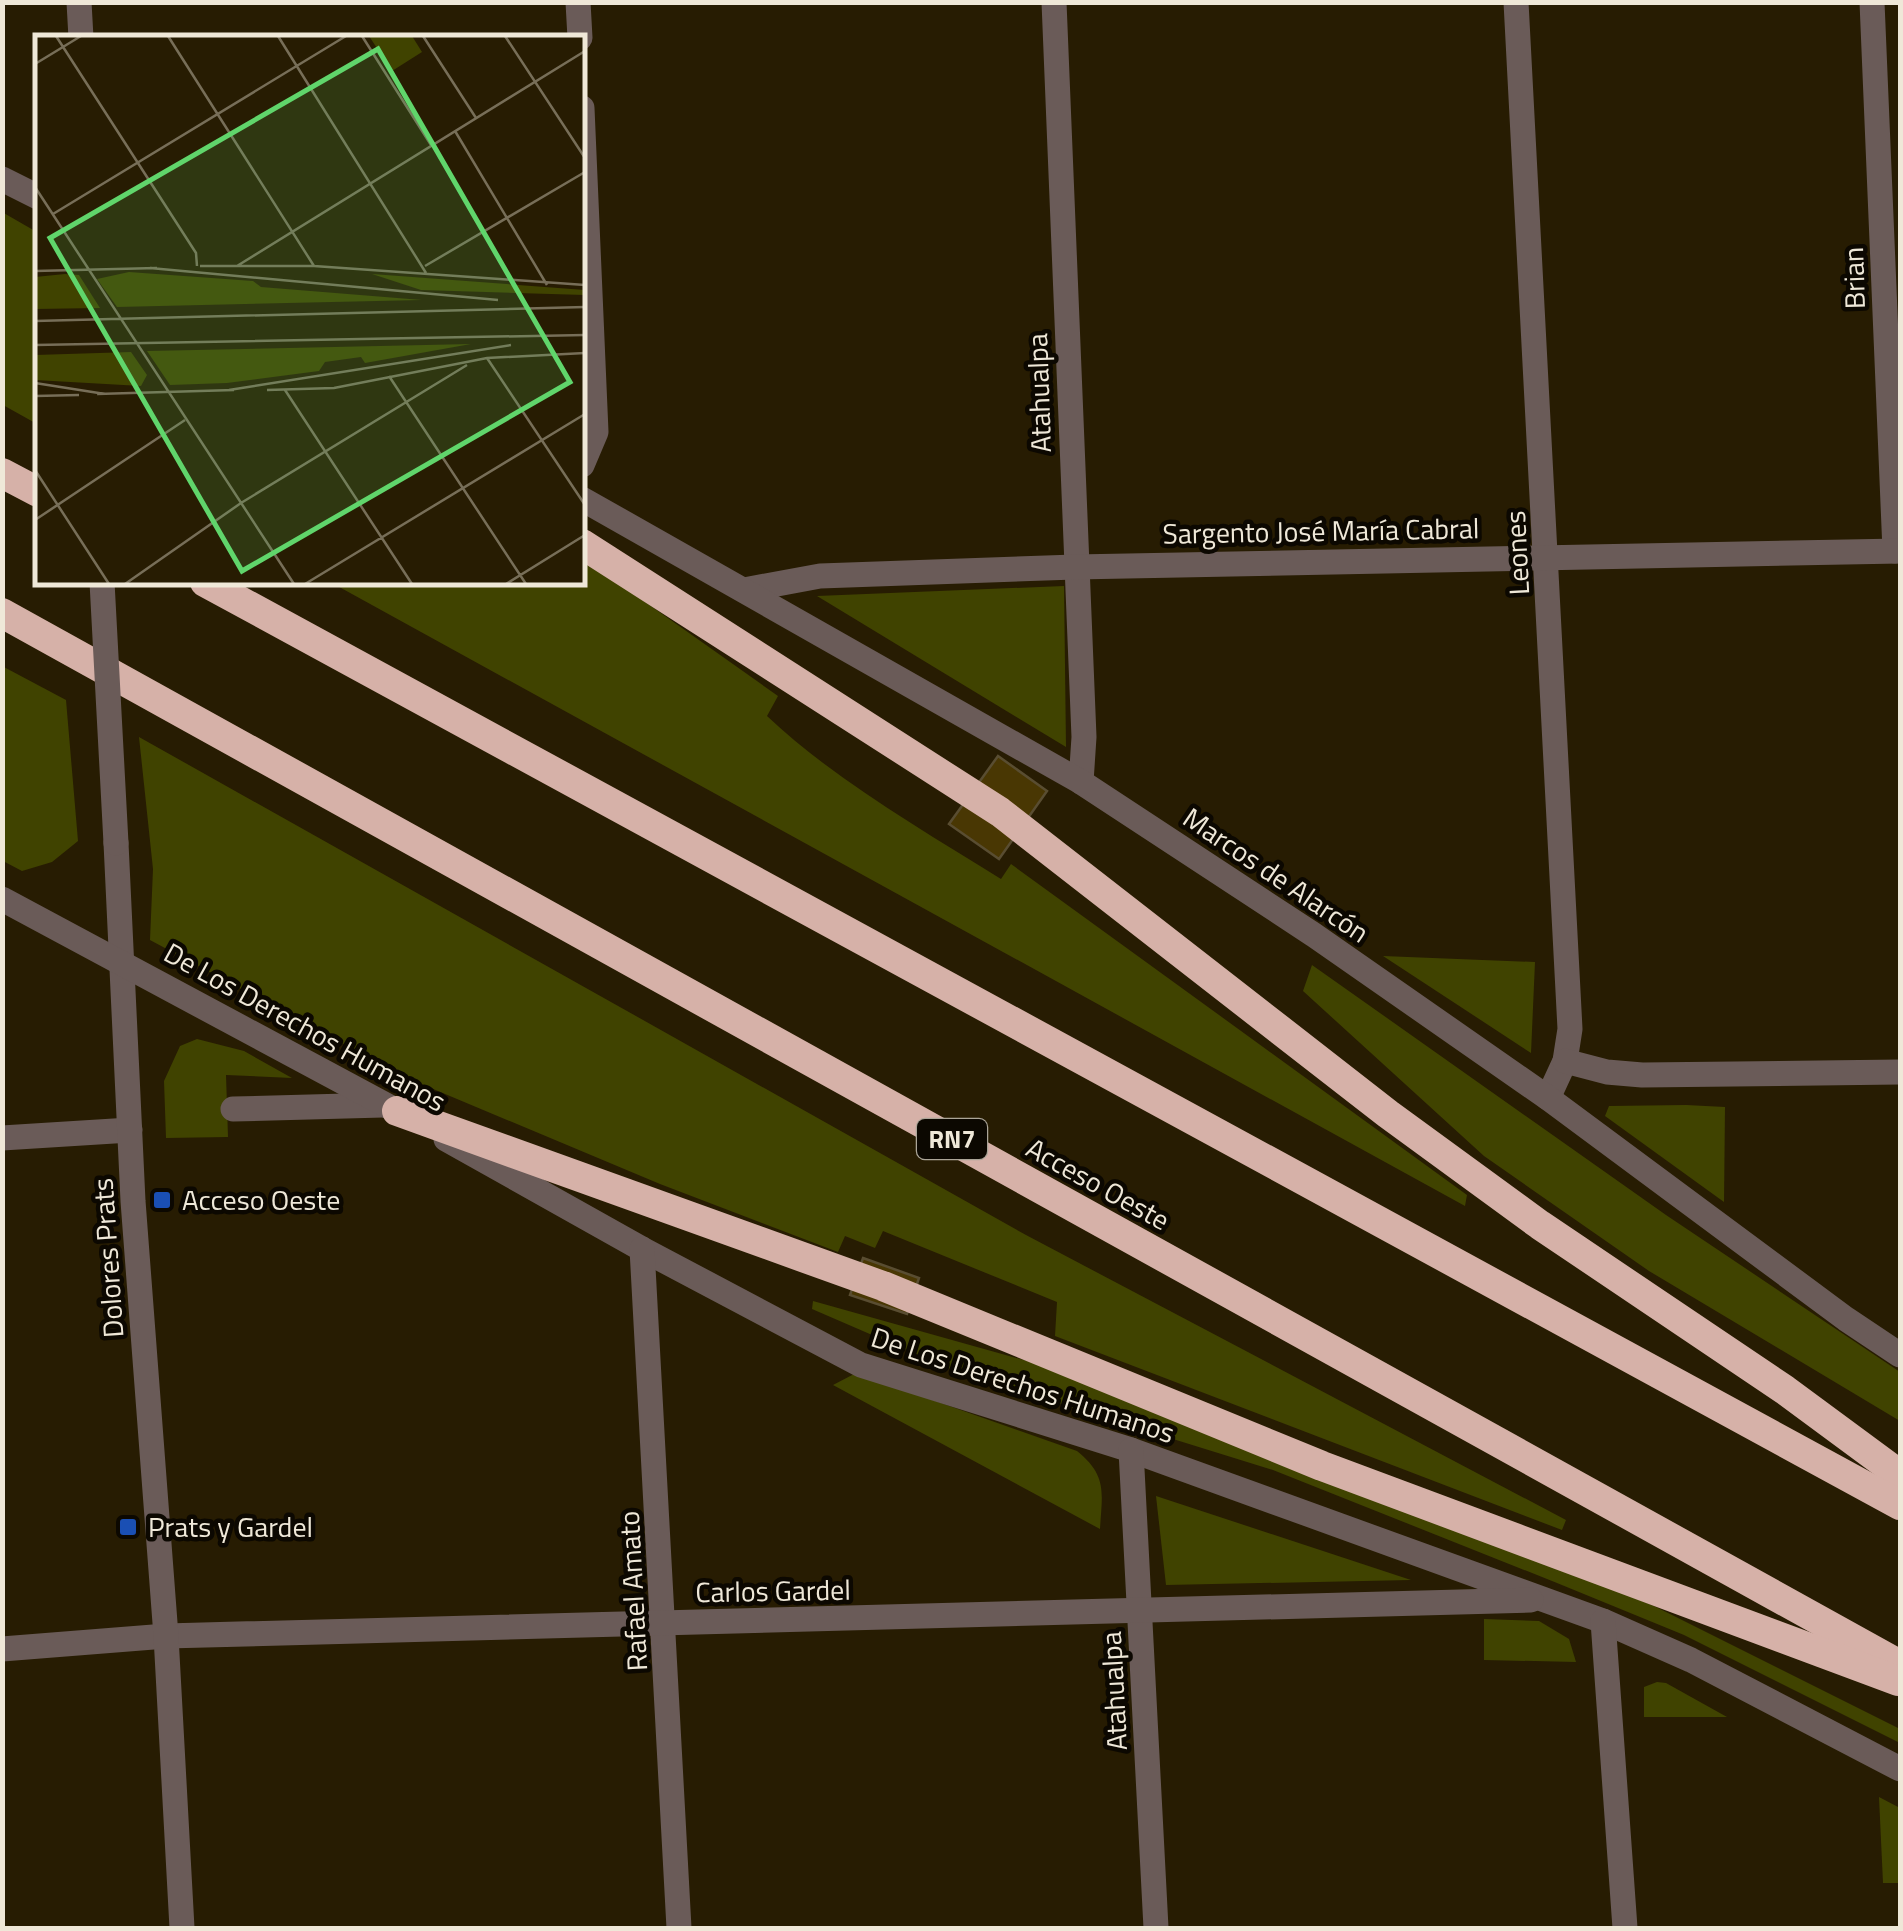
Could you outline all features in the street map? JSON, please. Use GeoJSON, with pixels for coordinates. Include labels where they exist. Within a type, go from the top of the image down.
{"type":"FeatureCollection","features":[{"type":"Feature","properties":{"kind":"highway"},"geometry":{"type":"LineString","coordinates":[[2,473],[35,490]]}},
{"type":"Feature","properties":{"kind":"highway"},"geometry":{"type":"LineString","coordinates":[[585,546],[1000,812],[1403,1126],[1540,1226],[1786,1390],[1900,1475]]}},
{"type":"Feature","properties":{"kind":"highway"},"geometry":{"type":"LineString","coordinates":[[210,585],[1900,1504]]}},
{"type":"Feature","properties":{"kind":"highway","name":"Acceso Oeste"},"geometry":{"type":"LineString","coordinates":[[2,613],[1900,1665]]}},
{"type":"Feature","properties":{"kind":"highway"},"geometry":{"type":"LineString","coordinates":[[390,1108],[884,1286],[1322,1466],[1900,1682]]}},
{"type":"Feature","properties":{"kind":"street"},"geometry":{"type":"LineString","coordinates":[[79,2],[81,35]]}},
{"type":"Feature","properties":{"kind":"street"},"geometry":{"type":"LineString","coordinates":[[578,2],[580,35]]}},
{"type":"Feature","properties":{"kind":"street","name":"Atahualpa"},"geometry":{"type":"LineString","coordinates":[[1054,2],[1084,738],[1081,782]]}},
{"type":"Feature","properties":{"kind":"street","name":"Leones"},"geometry":{"type":"LineString","coordinates":[[1516,2],[1570,1029],[1565,1061],[1548,1098]]}},
{"type":"Feature","properties":{"kind":"street","name":"Brian"},"geometry":{"type":"LineString","coordinates":[[1872,2],[1898,551]]}},
{"type":"Feature","properties":{"kind":"street"},"geometry":{"type":"LineString","coordinates":[[585,177],[596,432],[585,458]]}},
{"type":"Feature","properties":{"kind":"street"},"geometry":{"type":"LineString","coordinates":[[2,179],[35,196]]}},
{"type":"Feature","properties":{"kind":"street","name":"Marcos de Alarcón"},"geometry":{"type":"LineString","coordinates":[[585,501],[1081,782],[1314,935],[1548,1098],[1900,1355]]}},
{"type":"Feature","properties":{"kind":"street","name":"Sargento José María Cabral"},"geometry":{"type":"LineString","coordinates":[[744,590],[820,576],[1076,566],[1898,551]]}},
{"type":"Feature","properties":{"kind":"street","name":"Dolores Prats"},"geometry":{"type":"LineString","coordinates":[[102,585],[130,1130],[166,1636],[182,1928]]}},
{"type":"Feature","properties":{"kind":"street","name":"De Los Derechos Humanos"},"geometry":{"type":"LineString","coordinates":[[2,899],[122,960],[642,1249],[861,1365],[1131,1450],[1603,1620],[1692,1660],[1900,1769]]}},
{"type":"Feature","properties":{"kind":"street"},"geometry":{"type":"LineString","coordinates":[[1565,1061],[1607,1072],[1642,1075],[1900,1072]]}},
{"type":"Feature","properties":{"kind":"street"},"geometry":{"type":"LineString","coordinates":[[233,1109],[390,1108]]}},
{"type":"Feature","properties":{"kind":"street"},"geometry":{"type":"LineString","coordinates":[[2,1138],[130,1130]]}},
{"type":"Feature","properties":{"kind":"street","name":"Rafael Amato"},"geometry":{"type":"LineString","coordinates":[[642,1249],[680,1928]]}},
{"type":"Feature","properties":{"kind":"street","name":"Atahualpa"},"geometry":{"type":"LineString","coordinates":[[1131,1450],[1156,1928]]}},
{"type":"Feature","properties":{"kind":"street","name":"Carlos Gardel"},"geometry":{"type":"LineString","coordinates":[[2,1649],[166,1636],[1546,1600]]}},
{"type":"Feature","properties":{"kind":"street"},"geometry":{"type":"LineString","coordinates":[[1603,1620],[1625,1928]]}},
{"type":"Feature","properties":{"kind":"shaded area"},"geometry":{"type":"Polygon","coordinates":[[[2,212],[35,231],[35,423],[3,405],[2,212]]]}},
{"type":"Feature","properties":{"kind":"shaded area"},"geometry":{"type":"Polygon","coordinates":[[[585,559],[778,696],[767,716],[821,761],[1001,879],[1011,864],[1467,1195],[1465,1206],[336,585],[585,585],[585,559]]]}},
{"type":"Feature","properties":{"kind":"shaded area"},"geometry":{"type":"Polygon","coordinates":[[[1064,586],[1066,747],[817,596],[1064,586]]]}},
{"type":"Feature","properties":{"kind":"shaded area"},"geometry":{"type":"Polygon","coordinates":[[[2,666],[66,700],[78,841],[52,862],[22,871],[3,861],[2,666]]]}},
{"type":"Feature","properties":{"kind":"shaded area"},"geometry":{"type":"Polygon","coordinates":[[[139,737],[1026,1235],[1566,1520],[1562,1530],[1055,1336],[1057,1302],[883,1231],[875,1248],[845,1236],[838,1252],[660,1184],[407,1078],[150,940],[153,869],[139,737]]]}},
{"type":"Feature","properties":{"kind":"shaded area"},"geometry":{"type":"Polygon","coordinates":[[[1383,956],[1535,962],[1531,1053],[1383,956]]]}},
{"type":"Feature","properties":{"kind":"shaded area"},"geometry":{"type":"Polygon","coordinates":[[[1312,965],[1666,1215],[1900,1372],[1900,1421],[1649,1271],[1484,1156],[1303,991],[1312,965]]]}},
{"type":"Feature","properties":{"kind":"shaded area"},"geometry":{"type":"Polygon","coordinates":[[[197,1039],[244,1051],[292,1078],[226,1075],[228,1137],[166,1138],[164,1081],[180,1046],[197,1039]]]}},
{"type":"Feature","properties":{"kind":"shaded area"},"geometry":{"type":"Polygon","coordinates":[[[1609,1106],[1725,1107],[1724,1202],[1605,1116],[1609,1106]]]}},
{"type":"Feature","properties":{"kind":"shaded area"},"geometry":{"type":"Polygon","coordinates":[[[813,1301],[1038,1364],[1319,1470],[1654,1606],[1900,1729],[1900,1743],[1684,1635],[1557,1583],[1273,1470],[960,1373],[812,1309],[813,1301]]]}},
{"type":"Feature","properties":{"kind":"shaded area"},"geometry":{"type":"Polygon","coordinates":[[[856,1373],[1077,1451],[1094,1469],[1101,1486],[1100,1529],[833,1385],[856,1373]]]}},
{"type":"Feature","properties":{"kind":"shaded area"},"geometry":{"type":"Polygon","coordinates":[[[1156,1496],[1411,1580],[1166,1585],[1156,1496]]]}},
{"type":"Feature","properties":{"kind":"shaded area"},"geometry":{"type":"Polygon","coordinates":[[[1484,1619],[1539,1621],[1569,1639],[1576,1662],[1484,1660],[1484,1619]]]}},
{"type":"Feature","properties":{"kind":"shaded area"},"geometry":{"type":"Polygon","coordinates":[[[1666,1683],[1727,1717],[1644,1717],[1644,1687],[1666,1683]]]}},
{"type":"Feature","properties":{"kind":"shaded area"},"geometry":{"type":"Polygon","coordinates":[[[1879,1797],[1900,1808],[1900,1883],[1883,1883],[1879,1797]]]}},
{"type":"Feature","properties":{"kind":"building"},"geometry":{"type":"Polygon","coordinates":[[[998,756],[1047,791],[999,859],[949,824],[998,756]]]}},
{"type":"Feature","properties":{"kind":"building"},"geometry":{"type":"Polygon","coordinates":[[[863,1258],[919,1278],[907,1314],[850,1295],[863,1258]]]}},
{"type":"Feature","properties":{"kind":"place","name":"Acceso Oeste"},"geometry":{"type":"Point","coordinates":[162,1200]}},
{"type":"Feature","properties":{"kind":"place","name":"Prats y Gardel"},"geometry":{"type":"Point","coordinates":[128,1527]}}]}
